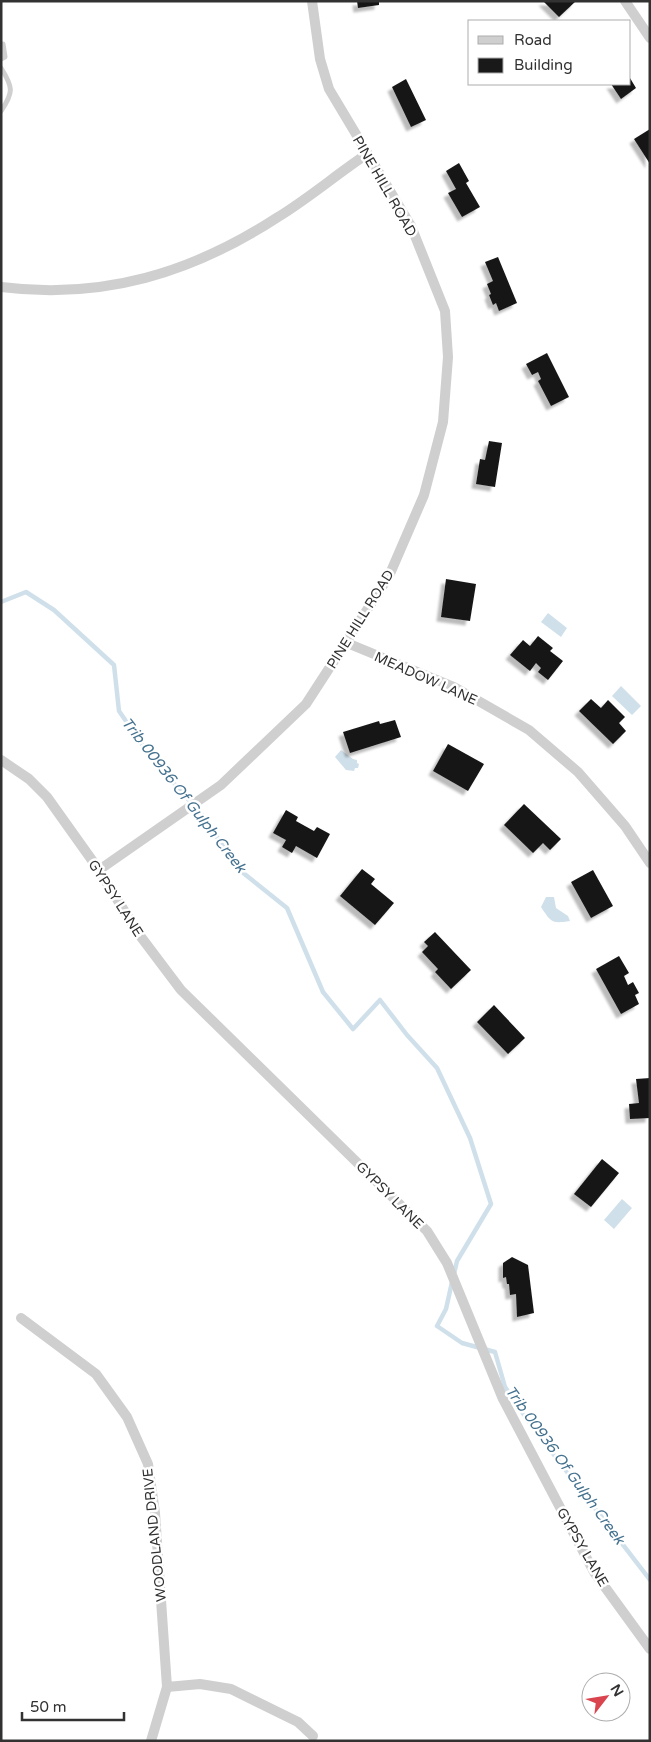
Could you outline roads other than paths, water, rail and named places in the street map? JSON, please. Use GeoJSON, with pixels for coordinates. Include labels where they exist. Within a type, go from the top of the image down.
{"type":"FeatureCollection","features":[{"type":"Feature","properties":{"kind":"street","name":"PINE HILL ROAD"},"geometry":{"type":"LineString","coordinates":[[99,870],[221,785],[306,704],[389,576],[424,495],[442,422],[448,357],[445,311],[411,226],[329,90],[320,59],[312,1]]}},
{"type":"Feature","properties":{"kind":"street"},"geometry":{"type":"LineString","coordinates":[[625,1],[650,38]]}},
{"type":"Feature","properties":{"kind":"street"},"geometry":{"type":"LineString","coordinates":[[1,287],[24,290],[62,290],[101,287],[139,280],[175,270],[233,244],[271,222],[367,154]]}},
{"type":"Feature","properties":{"kind":"street","name":"MEADOW LANE"},"geometry":{"type":"LineString","coordinates":[[347,643],[454,688],[529,730],[578,772],[625,826],[650,863]]}},
{"type":"Feature","properties":{"kind":"street","name":"GYPSY LANE"},"geometry":{"type":"LineString","coordinates":[[1,760],[29,779],[47,797],[99,870],[138,933],[181,990],[427,1232],[447,1263],[503,1399],[594,1572],[650,1649]]}},
{"type":"Feature","properties":{"kind":"street","name":"WOODLAND DRIVE"},"geometry":{"type":"LineString","coordinates":[[21,1318],[96,1374],[127,1417],[148,1464],[155,1513],[167,1687],[152,1741]]}},
{"type":"Feature","properties":{"kind":"street"},"geometry":{"type":"LineString","coordinates":[[167,1687],[200,1684],[231,1689],[298,1722],[313,1736]]}},
{"type":"Feature","properties":{"kind":"lane"},"geometry":{"type":"LineString","coordinates":[[1,59],[5,57],[3,44]]}},
{"type":"Feature","properties":{"kind":"lane"},"geometry":{"type":"LineString","coordinates":[[1,68],[12,90],[1,111]]}},
{"type":"Feature","properties":{"kind":"waterway","name":"Trib 00936 Of Gulph Creek"},"geometry":{"type":"LineString","coordinates":[[1,602],[26,592],[54,610],[114,665],[119,711],[153,760],[204,817],[237,868],[287,908],[323,992],[353,1029],[380,1000],[407,1035],[437,1068],[470,1138],[491,1204],[457,1261],[454,1274]]}},
{"type":"Feature","properties":{"kind":"waterway","name":"Trib 00936 Of Gulph Creek"},"geometry":{"type":"LineString","coordinates":[[452,1282],[446,1309],[437,1326],[462,1343],[495,1352],[505,1387],[531,1425],[650,1580]]}}]}
